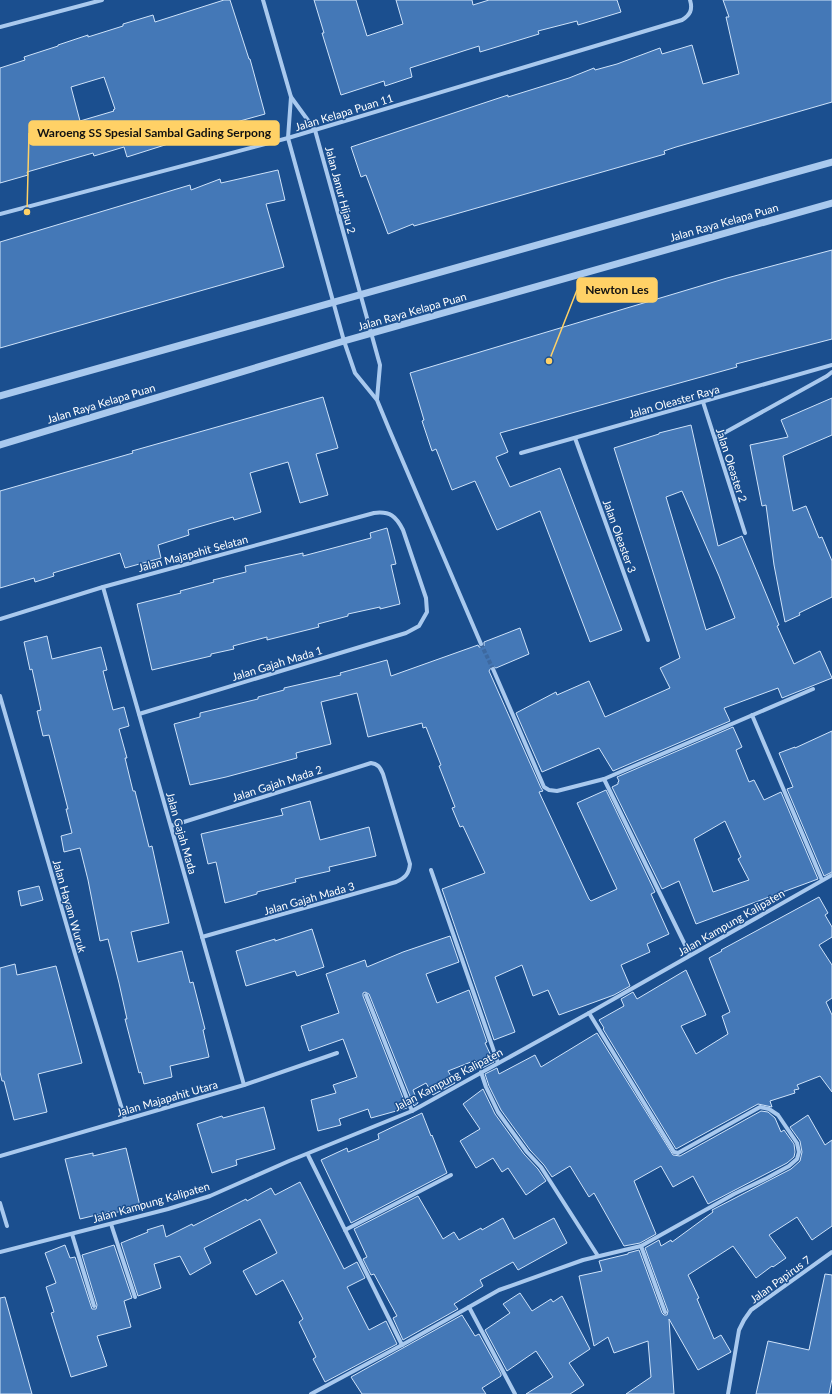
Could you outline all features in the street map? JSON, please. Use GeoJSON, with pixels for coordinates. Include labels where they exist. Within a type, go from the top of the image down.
{"type":"FeatureCollection","features":[{"type":"Feature","properties":{"kind":"street"},"geometry":{"type":"LineString","coordinates":[[0,27],[102,0]]}},
{"type":"Feature","properties":{"kind":"street","name":"Jalan Janur Hijau 2"},"geometry":{"type":"LineString","coordinates":[[263,0],[291,97],[315,130],[380,365],[377,400]]}},
{"type":"Feature","properties":{"kind":"street","name":"Jalan Kelapa Puan 11"},"geometry":{"type":"LineString","coordinates":[[0,214],[288,138],[682,20],[689,16],[692,10],[690,0]]}},
{"type":"Feature","properties":{"kind":"street","name":"Jalan Janur Hijau 2"},"geometry":{"type":"LineString","coordinates":[[291,97],[288,138],[344,341],[356,373],[377,400]]}},
{"type":"Feature","properties":{"kind":"street"},"geometry":{"type":"LineString","coordinates":[[0,396],[832,162]]}},
{"type":"Feature","properties":{"kind":"street","name":"Jalan Raya Kelapa Puan"},"geometry":{"type":"LineString","coordinates":[[0,445],[344,341],[832,203]]}},
{"type":"Feature","properties":{"kind":"street","name":"Jalan Oleaster Raya"},"geometry":{"type":"LineString","coordinates":[[521,453],[832,365]]}},
{"type":"Feature","properties":{"kind":"street"},"geometry":{"type":"LineString","coordinates":[[715,438],[832,372]]}},
{"type":"Feature","properties":{"kind":"street"},"geometry":{"type":"LineString","coordinates":[[377,400],[481,644]]}},
{"type":"Feature","properties":{"kind":"street","name":"Jalan Oleaster 2"},"geometry":{"type":"LineString","coordinates":[[703,402],[745,533]]}},
{"type":"Feature","properties":{"kind":"street","name":"Jalan Oleaster 3"},"geometry":{"type":"LineString","coordinates":[[575,438],[648,640]]}},
{"type":"Feature","properties":{"kind":"street","name":"Jalan Majapahit Selatan"},"geometry":{"type":"LineString","coordinates":[[0,619],[103,587],[374,513],[384,512],[391,514],[399,522],[403,530],[426,598],[427,612],[419,626]]}},
{"type":"Feature","properties":{"kind":"street","name":"Jalan Gajah Mada"},"geometry":{"type":"LineString","coordinates":[[103,587],[244,1085]]}},
{"type":"Feature","properties":{"kind":"street","name":"Jalan Gajah Mada 1"},"geometry":{"type":"LineString","coordinates":[[139,714],[406,633],[419,626]]}},
{"type":"Feature","properties":{"kind":"street"},"geometry":{"type":"LineString","coordinates":[[493,669],[544,787],[557,791],[604,779],[813,688]]}},
{"type":"Feature","properties":{"kind":"street","name":"Jalan Hayam Wuruk"},"geometry":{"type":"LineString","coordinates":[[0,696],[125,1120]]}},
{"type":"Feature","properties":{"kind":"street"},"geometry":{"type":"LineString","coordinates":[[752,715],[822,880]]}},
{"type":"Feature","properties":{"kind":"street","name":"Jalan Gajah Mada 2"},"geometry":{"type":"LineString","coordinates":[[171,826],[371,762],[380,767],[383,774],[410,864]]}},
{"type":"Feature","properties":{"kind":"street"},"geometry":{"type":"LineString","coordinates":[[604,779],[690,955]]}},
{"type":"Feature","properties":{"kind":"street","name":"Jalan Gajah Mada 3"},"geometry":{"type":"LineString","coordinates":[[202,937],[396,882],[403,879],[409,873],[410,864]]}},
{"type":"Feature","properties":{"kind":"street"},"geometry":{"type":"LineString","coordinates":[[431,870],[498,1063]]}},
{"type":"Feature","properties":{"kind":"street","name":"Jalan Kampung Kalipaten"},"geometry":{"type":"LineString","coordinates":[[0,1252],[168,1209],[210,1196],[412,1111],[589,1013],[822,880],[832,876]]}},
{"type":"Feature","properties":{"kind":"street"},"geometry":{"type":"LineString","coordinates":[[366,995],[412,1111]]}},
{"type":"Feature","properties":{"kind":"street"},"geometry":{"type":"LineString","coordinates":[[311,1394],[499,1290],[583,1260],[641,1246],[728,1197],[789,1166],[796,1159],[799,1152],[797,1143],[778,1115],[770,1109],[760,1108],[678,1153],[674,1152],[589,1013]]}},
{"type":"Feature","properties":{"kind":"street","name":"Jalan Majapahit Utara"},"geometry":{"type":"LineString","coordinates":[[0,1156],[244,1085],[337,1053]]}},
{"type":"Feature","properties":{"kind":"street"},"geometry":{"type":"LineString","coordinates":[[481,1072],[486,1087],[498,1112],[527,1152],[541,1167],[598,1256]]}},
{"type":"Feature","properties":{"kind":"street"},"geometry":{"type":"LineString","coordinates":[[308,1154],[402,1345]]}},
{"type":"Feature","properties":{"kind":"street"},"geometry":{"type":"LineString","coordinates":[[345,1230],[451,1175]]}},
{"type":"Feature","properties":{"kind":"street"},"geometry":{"type":"LineString","coordinates":[[0,1203],[7,1226]]}},
{"type":"Feature","properties":{"kind":"street"},"geometry":{"type":"LineString","coordinates":[[111,1224],[135,1297]]}},
{"type":"Feature","properties":{"kind":"street"},"geometry":{"type":"LineString","coordinates":[[72,1234],[94,1306]]}},
{"type":"Feature","properties":{"kind":"street"},"geometry":{"type":"LineString","coordinates":[[641,1246],[665,1312]]}},
{"type":"Feature","properties":{"kind":"street","name":"Jalan Papirus 7"},"geometry":{"type":"LineString","coordinates":[[728,1394],[739,1330],[751,1310],[832,1252]]}},
{"type":"Feature","properties":{"kind":"street"},"geometry":{"type":"LineString","coordinates":[[469,1307],[515,1394]]}},
{"type":"Feature","properties":{"kind":"building"},"geometry":{"type":"Polygon","coordinates":[[[224,0],[230,0],[250,59],[265,114],[222,126],[222,123],[186,134],[187,138],[127,157],[124,147],[94,156],[93,153],[27,172],[28,175],[0,183],[0,68],[25,60],[24,57],[58,45],[123,26],[123,24],[153,15],[155,22],[224,0]],[[104,77],[71,87],[80,121],[114,111],[113,110],[115,109],[104,77]]]}},
{"type":"Feature","properties":{"kind":"building"},"geometry":{"type":"Polygon","coordinates":[[[314,0],[356,0],[367,36],[403,24],[396,0],[472,0],[473,5],[489,0],[617,0],[621,12],[578,25],[577,21],[538,31],[539,34],[480,52],[479,46],[410,68],[412,77],[385,86],[384,81],[341,95],[322,33],[324,33],[314,0]]]}},
{"type":"Feature","properties":{"kind":"building"},"geometry":{"type":"Polygon","coordinates":[[[723,0],[832,0],[832,102],[676,147],[664,151],[665,154],[414,226],[413,224],[388,234],[366,175],[361,177],[351,147],[508,95],[508,97],[569,78],[594,68],[595,70],[617,64],[660,48],[662,54],[692,45],[703,84],[739,74],[726,17],[729,17],[723,0]]]}},
{"type":"Feature","properties":{"kind":"building"},"geometry":{"type":"Polygon","coordinates":[[[278,170],[285,200],[266,204],[284,267],[0,348],[0,242],[190,185],[191,190],[220,179],[221,183],[278,170]]]}},
{"type":"Feature","properties":{"kind":"building"},"geometry":{"type":"Polygon","coordinates":[[[832,250],[832,339],[736,364],[737,367],[500,433],[508,452],[496,457],[510,487],[560,468],[622,630],[590,642],[540,511],[497,530],[475,481],[452,490],[436,449],[432,451],[422,421],[424,420],[410,373],[727,278],[832,250]]]}},
{"type":"Feature","properties":{"kind":"building"},"geometry":{"type":"Polygon","coordinates":[[[323,397],[338,448],[316,454],[328,495],[300,503],[288,462],[250,473],[261,512],[234,520],[233,517],[188,530],[189,535],[158,545],[161,558],[125,568],[120,553],[53,573],[54,576],[35,582],[34,578],[0,588],[0,491],[133,453],[132,451],[323,397]]]}},
{"type":"Feature","properties":{"kind":"building"},"geometry":{"type":"Polygon","coordinates":[[[832,398],[832,435],[783,456],[793,511],[806,506],[819,538],[822,537],[832,561],[832,597],[799,613],[800,615],[785,622],[774,565],[766,505],[762,506],[750,445],[788,437],[781,420],[832,398]]]}},
{"type":"Feature","properties":{"kind":"building"},"geometry":{"type":"Polygon","coordinates":[[[691,425],[718,546],[742,536],[779,625],[777,626],[794,664],[820,651],[832,678],[782,698],[778,688],[724,708],[730,721],[613,771],[599,748],[542,772],[516,713],[556,692],[557,695],[589,681],[605,717],[670,688],[660,668],[680,658],[614,448],[659,433],[691,425]],[[682,491],[666,497],[706,630],[735,618],[719,576],[682,491]]]}},
{"type":"Feature","properties":{"kind":"building"},"geometry":{"type":"Polygon","coordinates":[[[387,528],[396,564],[391,565],[400,604],[348,614],[348,616],[318,624],[319,627],[267,640],[267,637],[233,646],[234,649],[211,654],[211,656],[152,670],[137,604],[181,593],[180,591],[214,582],[213,580],[246,572],[245,566],[303,553],[303,556],[371,538],[370,533],[387,528]]]}},
{"type":"Feature","properties":{"kind":"building"},"geometry":{"type":"Polygon","coordinates":[[[520,628],[529,654],[496,668],[492,666],[489,671],[543,791],[539,792],[589,899],[591,901],[617,889],[577,803],[606,790],[655,892],[651,894],[669,934],[647,944],[650,952],[621,965],[630,986],[614,995],[559,1015],[548,990],[533,996],[522,965],[495,977],[515,1032],[494,1040],[442,889],[485,873],[463,826],[460,827],[452,808],[455,807],[439,766],[441,765],[426,727],[423,728],[422,723],[368,737],[357,693],[321,702],[331,744],[296,753],[297,758],[190,785],[174,724],[200,717],[200,713],[258,699],[258,697],[284,690],[284,688],[341,675],[340,673],[387,660],[391,676],[478,645],[479,647],[482,647],[484,646],[484,642],[520,628]]]}},
{"type":"Feature","properties":{"kind":"building"},"geometry":{"type":"Polygon","coordinates":[[[47,636],[52,659],[101,647],[107,670],[103,671],[113,710],[124,707],[129,726],[119,729],[127,758],[125,758],[133,791],[135,791],[149,847],[152,846],[169,923],[131,932],[138,962],[182,951],[190,983],[193,982],[205,1029],[203,1030],[209,1057],[170,1066],[172,1077],[144,1084],[141,1072],[139,1073],[125,1019],[127,1019],[108,939],[100,941],[80,848],[64,852],[61,836],[72,833],[66,809],[68,809],[49,735],[43,736],[37,711],[41,710],[32,669],[30,670],[24,642],[47,636]]]}},
{"type":"Feature","properties":{"kind":"building"},"geometry":{"type":"Polygon","coordinates":[[[733,727],[742,747],[736,750],[749,782],[754,780],[764,800],[781,792],[818,879],[696,924],[679,881],[662,889],[612,787],[618,784],[619,781],[617,777],[733,727]],[[725,821],[694,839],[713,892],[749,880],[738,859],[741,857],[725,821]]]}},
{"type":"Feature","properties":{"kind":"building"},"geometry":{"type":"Polygon","coordinates":[[[832,731],[832,872],[824,876],[787,789],[793,787],[779,753],[795,748],[832,731]]]}},
{"type":"Feature","properties":{"kind":"building"},"geometry":{"type":"Polygon","coordinates":[[[310,801],[320,840],[369,827],[376,856],[329,867],[330,871],[295,879],[296,882],[257,892],[257,894],[225,903],[216,862],[208,864],[201,834],[283,815],[281,809],[310,801]]]}},
{"type":"Feature","properties":{"kind":"building"},"geometry":{"type":"Polygon","coordinates":[[[39,886],[43,900],[21,906],[18,891],[39,886]]]}},
{"type":"Feature","properties":{"kind":"building"},"geometry":{"type":"Polygon","coordinates":[[[819,897],[828,913],[825,915],[832,927],[832,937],[819,945],[832,965],[832,998],[826,1002],[832,1015],[832,1092],[820,1076],[797,1085],[799,1089],[794,1090],[795,1093],[770,1101],[772,1107],[758,1104],[676,1149],[599,1020],[624,1006],[621,999],[633,992],[637,999],[686,970],[706,1015],[681,1026],[696,1054],[728,1034],[722,1016],[730,1012],[709,958],[819,897]]]}},
{"type":"Feature","properties":{"kind":"building"},"geometry":{"type":"Polygon","coordinates":[[[312,929],[324,967],[297,976],[295,971],[246,986],[236,951],[275,939],[275,941],[312,929]]]}},
{"type":"Feature","properties":{"kind":"building"},"geometry":{"type":"Polygon","coordinates":[[[450,936],[459,962],[426,974],[437,1003],[469,990],[487,1042],[485,1043],[494,1062],[480,1069],[476,1060],[448,1071],[455,1083],[433,1095],[426,1083],[413,1090],[418,1103],[414,1106],[369,994],[365,992],[363,993],[363,996],[407,1108],[371,1118],[368,1109],[339,1119],[341,1125],[318,1131],[311,1100],[336,1093],[333,1085],[357,1077],[343,1039],[309,1051],[301,1026],[339,1013],[326,974],[365,960],[367,967],[403,952],[450,936]]]}},
{"type":"Feature","properties":{"kind":"building"},"geometry":{"type":"Polygon","coordinates":[[[15,964],[17,975],[56,966],[82,1063],[38,1074],[47,1112],[14,1120],[4,1081],[2,1081],[0,1072],[0,968],[15,964]]]}},
{"type":"Feature","properties":{"kind":"building"},"geometry":{"type":"Polygon","coordinates":[[[597,1033],[673,1155],[680,1156],[761,1111],[768,1112],[775,1118],[781,1132],[784,1130],[794,1144],[794,1157],[787,1163],[708,1204],[693,1176],[673,1187],[661,1166],[634,1181],[656,1234],[640,1243],[624,1246],[594,1193],[589,1197],[570,1166],[552,1177],[544,1165],[530,1150],[501,1110],[489,1086],[485,1074],[497,1068],[499,1074],[535,1055],[541,1067],[597,1033]]]}},
{"type":"Feature","properties":{"kind":"building"},"geometry":{"type":"Polygon","coordinates":[[[483,1089],[495,1114],[546,1181],[526,1195],[508,1168],[502,1172],[493,1158],[476,1168],[460,1141],[480,1129],[463,1104],[483,1089]]]}},
{"type":"Feature","properties":{"kind":"building"},"geometry":{"type":"Polygon","coordinates":[[[264,1107],[275,1149],[236,1160],[237,1165],[212,1173],[197,1124],[222,1116],[223,1118],[264,1107]]]}},
{"type":"Feature","properties":{"kind":"building"},"geometry":{"type":"Polygon","coordinates":[[[422,1113],[447,1173],[351,1223],[321,1160],[347,1148],[348,1152],[379,1139],[378,1134],[422,1113]]]}},
{"type":"Feature","properties":{"kind":"building"},"geometry":{"type":"Polygon","coordinates":[[[808,1115],[825,1145],[832,1140],[832,1226],[812,1240],[797,1217],[769,1235],[786,1258],[756,1278],[733,1246],[688,1275],[699,1298],[697,1299],[714,1339],[721,1335],[731,1352],[698,1370],[669,1319],[674,1394],[626,1394],[651,1377],[648,1341],[614,1353],[608,1337],[594,1346],[579,1276],[602,1271],[599,1261],[639,1250],[662,1313],[667,1315],[668,1311],[645,1248],[659,1240],[661,1246],[671,1240],[672,1242],[713,1212],[712,1210],[791,1169],[800,1161],[802,1152],[800,1141],[790,1127],[808,1115]]]}},
{"type":"Feature","properties":{"kind":"building"},"geometry":{"type":"Polygon","coordinates":[[[126,1148],[140,1206],[114,1213],[113,1211],[80,1219],[65,1159],[93,1153],[93,1156],[126,1148]]]}},
{"type":"Feature","properties":{"kind":"building"},"geometry":{"type":"Polygon","coordinates":[[[300,1182],[344,1269],[357,1262],[365,1278],[347,1287],[369,1330],[386,1321],[397,1344],[325,1382],[313,1359],[316,1357],[299,1322],[303,1319],[283,1280],[256,1295],[243,1271],[277,1253],[260,1219],[204,1248],[211,1263],[190,1275],[180,1256],[154,1264],[161,1288],[138,1296],[121,1243],[148,1232],[147,1230],[163,1225],[166,1237],[192,1224],[193,1226],[246,1199],[247,1201],[271,1188],[275,1195],[300,1182]]]}},
{"type":"Feature","properties":{"kind":"building"},"geometry":{"type":"Polygon","coordinates":[[[418,1196],[443,1239],[454,1232],[459,1240],[481,1228],[482,1230],[503,1218],[514,1239],[554,1218],[567,1243],[518,1270],[513,1262],[480,1280],[483,1286],[454,1304],[458,1309],[403,1340],[393,1318],[397,1316],[374,1274],[371,1275],[363,1259],[367,1257],[354,1229],[418,1196]]]}},
{"type":"Feature","properties":{"kind":"building"},"geometry":{"type":"Polygon","coordinates":[[[65,1245],[70,1258],[75,1257],[92,1309],[96,1309],[97,1305],[82,1255],[114,1245],[132,1298],[124,1301],[131,1327],[97,1336],[107,1366],[71,1377],[51,1313],[54,1312],[46,1287],[56,1283],[45,1253],[65,1245]]]}},
{"type":"Feature","properties":{"kind":"building"},"geometry":{"type":"Polygon","coordinates":[[[825,1274],[832,1275],[832,1379],[829,1394],[756,1394],[768,1341],[809,1350],[825,1274]]]}},
{"type":"Feature","properties":{"kind":"building"},"geometry":{"type":"Polygon","coordinates":[[[520,1293],[532,1311],[551,1299],[553,1302],[562,1296],[590,1349],[569,1363],[584,1385],[570,1394],[526,1394],[553,1377],[536,1351],[507,1371],[485,1330],[510,1313],[503,1304],[520,1293]]]}},
{"type":"Feature","properties":{"kind":"building"},"geometry":{"type":"Polygon","coordinates":[[[5,1297],[32,1394],[0,1394],[0,1298],[5,1297]]]}},
{"type":"Feature","properties":{"kind":"building"},"geometry":{"type":"Polygon","coordinates":[[[462,1315],[475,1336],[479,1334],[501,1374],[501,1376],[482,1388],[486,1394],[362,1394],[351,1377],[462,1315]]]}},
{"type":"Feature","properties":{"kind":"tunnel"},"geometry":{"type":"LineString","coordinates":[[481,644],[493,669]]}},
{"type":"Feature","properties":{"kind":"place","name":"Waroeng SS Spesial Sambal Gading Serpong"},"geometry":{"type":"Point","coordinates":[27,212]}},
{"type":"Feature","properties":{"kind":"place","name":"Newton Les"},"geometry":{"type":"Point","coordinates":[549,361]}}]}
